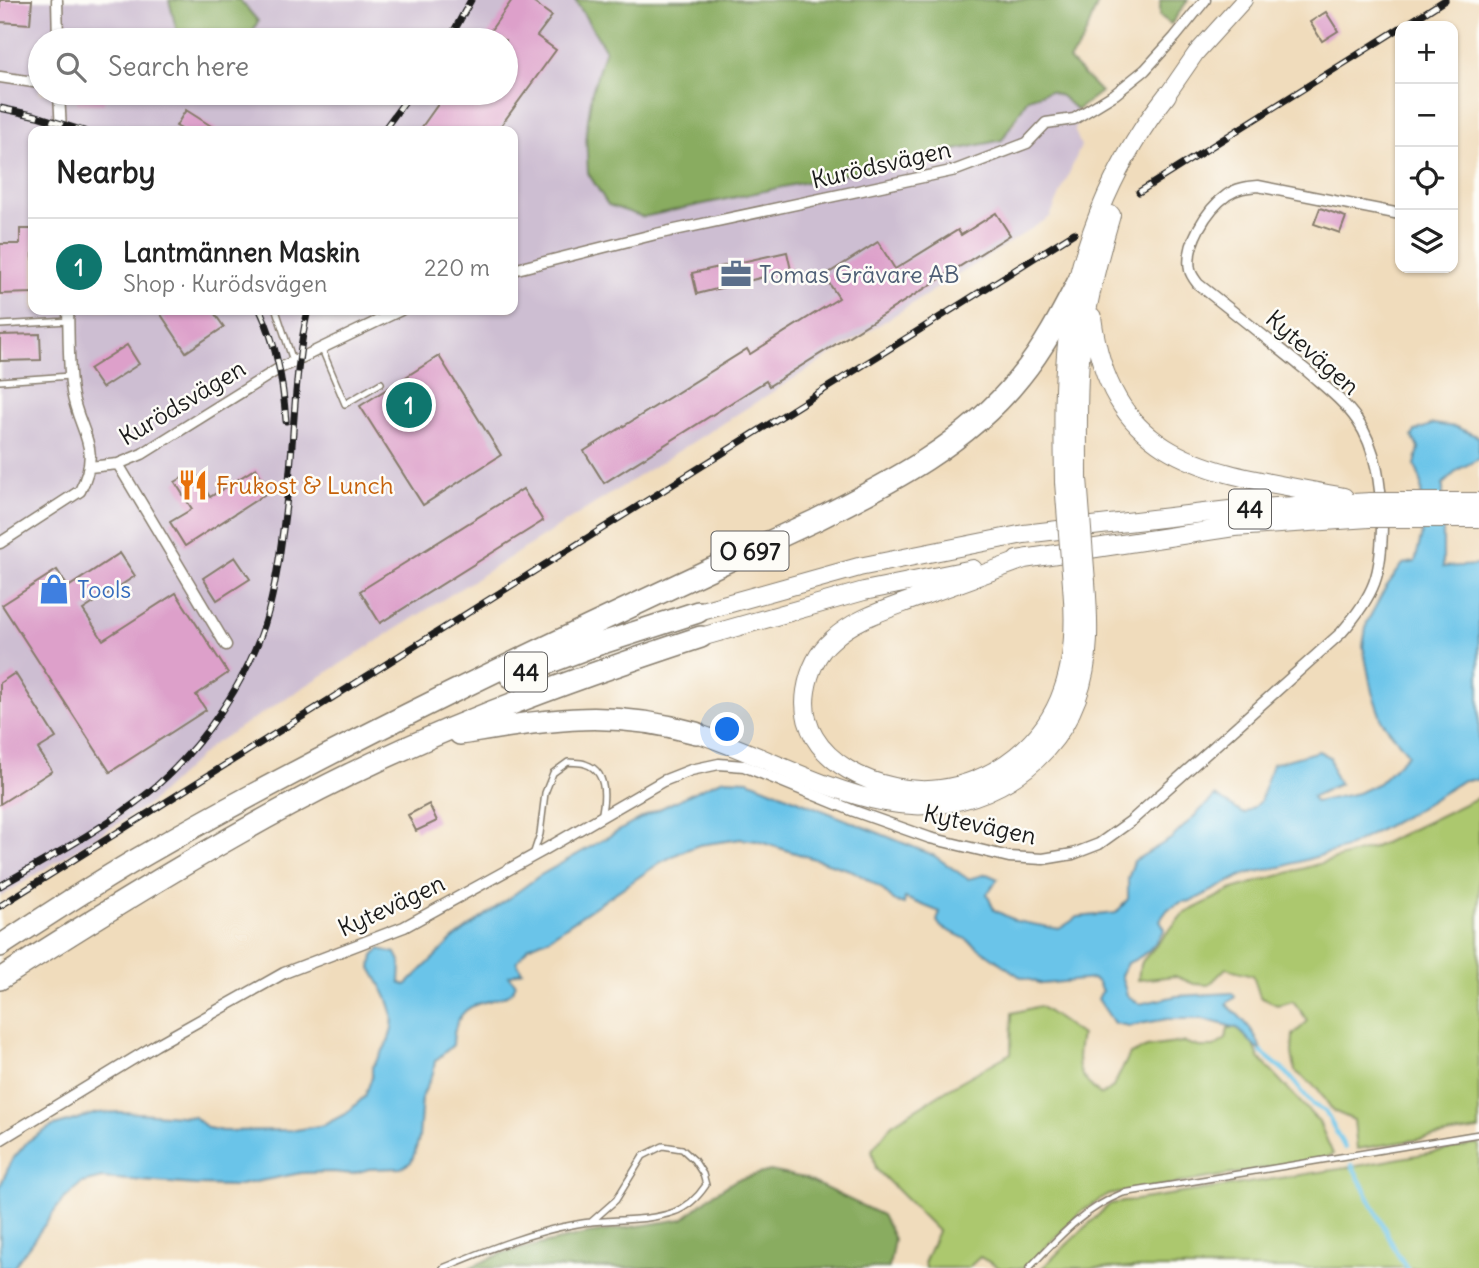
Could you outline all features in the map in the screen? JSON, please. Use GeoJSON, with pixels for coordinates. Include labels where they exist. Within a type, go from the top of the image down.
{"type":"FeatureCollection","features":[{"type":"Feature","properties":{"kind":"highway","name":"O 697"},"geometry":{"type":"LineString","coordinates":[[358,740],[483,677],[865,496],[909,470],[949,444],[1003,397],[1084,289]]}},
{"type":"Feature","properties":{"kind":"highway","name":"44"},"geometry":{"type":"LineString","coordinates":[[0,946],[145,854],[256,792],[358,740],[593,646],[698,612]]}},
{"type":"Feature","properties":{"kind":"highway","name":"44"},"geometry":{"type":"LineString","coordinates":[[0,979],[159,879],[255,824],[347,776],[495,710],[602,669],[701,636]]}},
{"type":"Feature","properties":{"kind":"highway","name":"O 697"},"geometry":{"type":"LineString","coordinates":[[430,738],[534,722],[598,717],[646,721],[696,733]]}},
{"type":"Feature","properties":{"kind":"main road","name":"O 697"},"geometry":{"type":"LineString","coordinates":[[696,733],[845,791],[905,805],[942,805],[980,795],[1006,783],[1031,765],[1058,734],[1077,697],[1087,653],[1088,630],[1079,584],[1071,480],[1084,289],[1090,241],[1116,176],[1145,122],[1167,95]]}},
{"type":"Feature","properties":{"kind":"main road"},"geometry":{"type":"LineString","coordinates":[[1084,289],[1106,379],[1123,411],[1150,438],[1186,459],[1370,510]]}},
{"type":"Feature","properties":{"kind":"main road","name":"44"},"geometry":{"type":"LineString","coordinates":[[701,636],[864,591],[1027,558],[1370,510],[1479,502]]}},
{"type":"Feature","properties":{"kind":"main road","name":"44"},"geometry":{"type":"LineString","coordinates":[[698,612],[859,567],[1024,534],[1238,509],[1370,510],[1479,518]]}},
{"type":"Feature","properties":{"kind":"main road"},"geometry":{"type":"LineString","coordinates":[[1027,558],[878,613],[850,626],[831,640],[818,657],[809,676],[805,696],[806,716],[822,748],[849,771],[882,784],[903,788],[941,789],[962,784],[999,769],[1033,740],[1063,691],[1073,645],[1079,584]]}},
{"type":"Feature","properties":{"kind":"street"},"geometry":{"type":"LineString","coordinates":[[57,0],[58,28]]}},
{"type":"Feature","properties":{"kind":"street","name":"Kurödsvägen"},"geometry":{"type":"LineString","coordinates":[[518,269],[656,234],[956,170],[1027,143],[1046,123],[1074,119],[1125,86],[1175,37],[1205,0]]}},
{"type":"Feature","properties":{"kind":"street","name":"O 697"},"geometry":{"type":"LineString","coordinates":[[1167,95],[1196,52],[1244,0]]}},
{"type":"Feature","properties":{"kind":"street"},"geometry":{"type":"LineString","coordinates":[[0,77],[28,81]]}},
{"type":"Feature","properties":{"kind":"street"},"geometry":{"type":"LineString","coordinates":[[60,105],[61,126]]}},
{"type":"Feature","properties":{"kind":"street","name":"Kytevägen"},"geometry":{"type":"LineString","coordinates":[[0,1140],[156,1045],[284,973],[404,927],[663,781],[691,770],[719,764],[744,766],[854,811],[930,838],[1009,857],[1043,859],[1073,854],[1099,844],[1130,821],[1341,634],[1363,608],[1377,581],[1382,554],[1379,481],[1372,450],[1357,420],[1325,387],[1198,284],[1190,272],[1190,254],[1199,229],[1213,208],[1227,195],[1240,188],[1258,186],[1395,213]]}},
{"type":"Feature","properties":{"kind":"street"},"geometry":{"type":"LineString","coordinates":[[0,543],[80,491],[89,467],[89,439],[73,394],[70,376],[68,315]]}},
{"type":"Feature","properties":{"kind":"street","name":"Kurödsvägen"},"geometry":{"type":"LineString","coordinates":[[89,467],[118,464],[142,454],[293,361],[390,315]]}},
{"type":"Feature","properties":{"kind":"street"},"geometry":{"type":"LineString","coordinates":[[118,464],[226,645]]}},
{"type":"Feature","properties":{"kind":"lane"},"geometry":{"type":"LineString","coordinates":[[0,325],[68,315]]}},
{"type":"Feature","properties":{"kind":"lane"},"geometry":{"type":"LineString","coordinates":[[278,315],[293,361]]}},
{"type":"Feature","properties":{"kind":"lane"},"geometry":{"type":"LineString","coordinates":[[321,347],[345,404],[381,383]]}},
{"type":"Feature","properties":{"kind":"lane"},"geometry":{"type":"LineString","coordinates":[[0,381],[70,376]]}},
{"type":"Feature","properties":{"kind":"lane"},"geometry":{"type":"LineString","coordinates":[[532,857],[540,834],[545,793],[553,773],[568,762],[587,764],[601,778],[606,798],[601,817]]}},
{"type":"Feature","properties":{"kind":"lane"},"geometry":{"type":"LineString","coordinates":[[1029,1268],[1085,1213],[1103,1201],[1123,1193],[1479,1135]]}},
{"type":"Feature","properties":{"kind":"lane"},"geometry":{"type":"LineString","coordinates":[[443,1268],[540,1232],[590,1222],[671,1214],[685,1208],[699,1195],[706,1185],[704,1174],[682,1149],[663,1146],[643,1156],[616,1200],[590,1222]]}},
{"type":"Feature","properties":{"kind":"shaded area"},"geometry":{"type":"Polygon","coordinates":[[[0,0],[575,0],[605,49],[592,92],[586,134],[1013,126],[1028,98],[1050,91],[1061,96],[1077,110],[1075,131],[1081,146],[1050,217],[212,745],[149,804],[0,897],[0,0]]]}},
{"type":"Feature","properties":{"kind":"green space"},"geometry":{"type":"Polygon","coordinates":[[[169,0],[240,0],[258,21],[255,28],[176,28],[169,0]]]}},
{"type":"Feature","properties":{"kind":"green space"},"geometry":{"type":"Polygon","coordinates":[[[575,0],[1099,0],[1082,43],[1069,60],[1101,92],[1077,110],[1061,96],[1050,91],[1028,98],[1002,140],[643,217],[608,205],[588,173],[586,134],[592,92],[605,49],[575,0]]]}},
{"type":"Feature","properties":{"kind":"green space"},"geometry":{"type":"Polygon","coordinates":[[[1160,0],[1188,0],[1171,24],[1160,16],[1160,0]]]}},
{"type":"Feature","properties":{"kind":"green space"},"geometry":{"type":"Polygon","coordinates":[[[1479,797],[1479,1130],[1357,1149],[1354,1120],[1333,1111],[1318,1089],[1295,1071],[1293,1035],[1308,1021],[1293,1001],[1277,1005],[1260,997],[1253,975],[1226,968],[1209,985],[1194,984],[1175,976],[1138,980],[1140,964],[1183,914],[1233,889],[1373,848],[1479,797]]]}},
{"type":"Feature","properties":{"kind":"green space"},"geometry":{"type":"Polygon","coordinates":[[[1040,1006],[1081,1035],[1079,1069],[1086,1082],[1101,1095],[1113,1087],[1130,1054],[1147,1047],[1183,1042],[1199,1047],[1214,1047],[1226,1039],[1228,1028],[1237,1028],[1254,1045],[1259,1058],[1319,1122],[1333,1154],[1322,1159],[1108,1195],[1082,1211],[1025,1268],[1000,1268],[980,1257],[968,1268],[926,1268],[924,1263],[938,1231],[876,1169],[872,1150],[892,1124],[1011,1053],[1012,1013],[1040,1006]]]}},
{"type":"Feature","properties":{"kind":"green space"},"geometry":{"type":"Polygon","coordinates":[[[1479,1144],[1479,1268],[1042,1268],[1110,1204],[1346,1168],[1479,1144]]]}},
{"type":"Feature","properties":{"kind":"green space"},"geometry":{"type":"Polygon","coordinates":[[[770,1171],[804,1178],[882,1215],[894,1239],[889,1268],[469,1268],[503,1253],[587,1234],[683,1219],[712,1195],[736,1180],[770,1171]]]}},
{"type":"Feature","properties":{"kind":"water"},"geometry":{"type":"Polygon","coordinates":[[[1433,424],[1456,427],[1479,437],[1479,459],[1459,469],[1443,484],[1443,567],[1479,565],[1479,780],[1464,780],[1411,813],[1346,848],[1281,867],[1245,874],[1192,901],[1182,902],[1168,909],[1160,920],[1165,929],[1161,935],[1144,954],[1127,963],[1121,975],[1127,995],[1139,1004],[1177,996],[1232,993],[1235,997],[1227,1003],[1228,1006],[1253,1032],[1261,1052],[1237,1028],[1203,1019],[1167,1019],[1129,1026],[1114,1023],[1098,999],[1102,991],[1097,981],[1093,979],[1042,984],[1019,976],[964,938],[941,927],[937,921],[940,912],[905,898],[904,904],[894,901],[881,888],[853,871],[757,841],[741,839],[699,845],[661,862],[547,939],[528,947],[517,962],[522,971],[509,976],[516,984],[510,992],[471,1007],[462,1014],[456,1026],[453,1045],[435,1061],[433,1073],[422,1097],[419,1138],[411,1162],[401,1168],[369,1169],[352,1174],[301,1173],[235,1186],[102,1178],[82,1183],[62,1201],[13,1268],[0,1268],[0,1186],[12,1160],[28,1141],[51,1127],[97,1113],[124,1112],[194,1117],[208,1128],[222,1131],[296,1130],[324,1125],[347,1113],[365,1096],[372,1077],[372,1067],[392,1029],[390,1007],[371,968],[373,956],[380,949],[396,953],[401,963],[400,983],[406,985],[453,939],[539,876],[647,815],[724,779],[748,780],[933,855],[968,879],[987,874],[998,879],[987,894],[994,910],[1016,921],[1059,929],[1078,917],[1116,913],[1128,899],[1128,879],[1134,861],[1172,838],[1215,796],[1244,814],[1260,802],[1272,764],[1319,751],[1330,757],[1339,784],[1312,797],[1315,802],[1358,793],[1379,783],[1408,754],[1382,721],[1372,692],[1363,646],[1367,622],[1386,587],[1403,564],[1415,562],[1422,534],[1421,481],[1415,465],[1419,448],[1412,437],[1415,431],[1433,424]]]}},
{"type":"Feature","properties":{"kind":"building"},"geometry":{"type":"Polygon","coordinates":[[[0,0],[32,0],[30,24],[0,22],[0,0]]]}},
{"type":"Feature","properties":{"kind":"building"},"geometry":{"type":"Polygon","coordinates":[[[512,0],[530,0],[552,16],[537,36],[556,50],[518,102],[518,28],[492,28],[512,0]]]}},
{"type":"Feature","properties":{"kind":"building"},"geometry":{"type":"Polygon","coordinates":[[[1326,12],[1338,31],[1322,41],[1310,22],[1326,12]]]}},
{"type":"Feature","properties":{"kind":"building"},"geometry":{"type":"Polygon","coordinates":[[[437,105],[516,105],[501,126],[423,126],[437,105]]]}},
{"type":"Feature","properties":{"kind":"building"},"geometry":{"type":"Polygon","coordinates":[[[186,110],[211,126],[176,126],[186,110]]]}},
{"type":"Feature","properties":{"kind":"building"},"geometry":{"type":"Polygon","coordinates":[[[1320,208],[1346,217],[1340,233],[1314,224],[1320,208]]]}},
{"type":"Feature","properties":{"kind":"building"},"geometry":{"type":"Polygon","coordinates":[[[996,213],[1010,235],[769,386],[766,381],[604,483],[584,451],[747,349],[750,354],[839,298],[824,276],[878,242],[895,269],[958,230],[961,235],[996,213]]]}},
{"type":"Feature","properties":{"kind":"building"},"geometry":{"type":"Polygon","coordinates":[[[20,229],[28,229],[28,293],[0,294],[0,244],[20,244],[20,229]]]}},
{"type":"Feature","properties":{"kind":"building"},"geometry":{"type":"Polygon","coordinates":[[[787,252],[791,270],[697,294],[692,273],[787,252]]]}},
{"type":"Feature","properties":{"kind":"building"},"geometry":{"type":"Polygon","coordinates":[[[161,315],[216,315],[224,327],[186,352],[161,315]]]}},
{"type":"Feature","properties":{"kind":"building"},"geometry":{"type":"Polygon","coordinates":[[[40,334],[41,360],[0,361],[0,335],[40,334]]]}},
{"type":"Feature","properties":{"kind":"building"},"geometry":{"type":"Polygon","coordinates":[[[127,345],[139,364],[102,388],[89,369],[127,345]]]}},
{"type":"Feature","properties":{"kind":"building"},"geometry":{"type":"Polygon","coordinates":[[[439,356],[501,455],[423,505],[360,406],[439,356]]]}},
{"type":"Feature","properties":{"kind":"building"},"geometry":{"type":"Polygon","coordinates":[[[256,468],[270,491],[185,546],[170,522],[192,509],[175,482],[194,471],[210,497],[256,468]]]}},
{"type":"Feature","properties":{"kind":"building"},"geometry":{"type":"Polygon","coordinates":[[[523,489],[543,521],[380,623],[360,591],[523,489]]]}},
{"type":"Feature","properties":{"kind":"building"},"geometry":{"type":"Polygon","coordinates":[[[120,553],[135,576],[83,610],[103,640],[176,593],[228,673],[196,695],[206,710],[110,772],[2,605],[57,570],[68,587],[120,553]]]}},
{"type":"Feature","properties":{"kind":"building"},"geometry":{"type":"Polygon","coordinates":[[[235,557],[250,579],[217,600],[203,578],[235,557]]]}},
{"type":"Feature","properties":{"kind":"building"},"geometry":{"type":"Polygon","coordinates":[[[15,673],[56,738],[38,749],[52,771],[0,804],[0,683],[15,673]]]}},
{"type":"Feature","properties":{"kind":"building"},"geometry":{"type":"Polygon","coordinates":[[[429,804],[437,821],[416,831],[408,815],[429,804]]]}},
{"type":"Feature","properties":{"kind":"waterway"},"geometry":{"type":"LineString","coordinates":[[1261,1052],[1287,1073],[1312,1104],[1325,1111],[1345,1148]]}},
{"type":"Feature","properties":{"kind":"waterway"},"geometry":{"type":"LineString","coordinates":[[1352,1165],[1407,1268]]}},
{"type":"Feature","properties":{"kind":"railway"},"geometry":{"type":"LineString","coordinates":[[456,28],[471,0]]}},
{"type":"Feature","properties":{"kind":"railway"},"geometry":{"type":"LineString","coordinates":[[1412,21],[1445,0]]}},
{"type":"Feature","properties":{"kind":"railway"},"geometry":{"type":"LineString","coordinates":[[1139,192],[1395,31]]}},
{"type":"Feature","properties":{"kind":"railway"},"geometry":{"type":"LineString","coordinates":[[387,126],[402,105]]}},
{"type":"Feature","properties":{"kind":"railway"},"geometry":{"type":"LineString","coordinates":[[0,108],[68,126]]}},
{"type":"Feature","properties":{"kind":"railway"},"geometry":{"type":"LineString","coordinates":[[0,906],[1074,233]]}},
{"type":"Feature","properties":{"kind":"railway"},"geometry":{"type":"LineString","coordinates":[[262,315],[278,364],[286,421]]}},
{"type":"Feature","properties":{"kind":"railway"},"geometry":{"type":"LineString","coordinates":[[0,886],[95,831],[148,793],[187,756],[222,710],[237,685],[261,634],[275,579],[288,489],[300,354],[307,315]]}},
{"type":"Feature","properties":{"kind":"place","name":"Tomas Grävare AB"},"geometry":{"type":"Point","coordinates":[736,274]}},
{"type":"Feature","properties":{"kind":"place","name":"Lantmännen Maskin"},"geometry":{"type":"Point","coordinates":[409,405]}},
{"type":"Feature","properties":{"kind":"place","name":"Frukost & Lunch"},"geometry":{"type":"Point","coordinates":[193,485]}},
{"type":"Feature","properties":{"kind":"place","name":"Tools"},"geometry":{"type":"Point","coordinates":[54,589]}}]}
